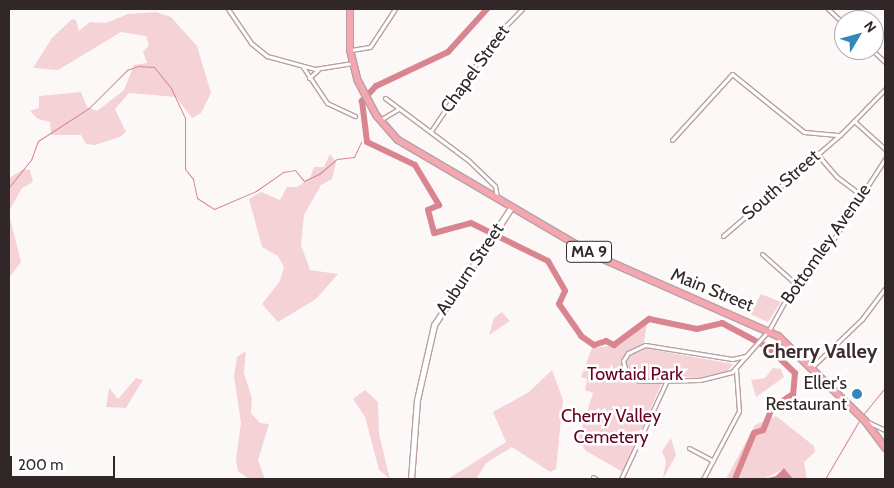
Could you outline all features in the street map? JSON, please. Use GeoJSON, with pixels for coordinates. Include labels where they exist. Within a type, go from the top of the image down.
{"type":"FeatureCollection","features":[{"type":"Feature","properties":{"kind":"highway","name":"Main Street"},"geometry":{"type":"LineString","coordinates":[[350,9],[350,50],[366,97],[380,121],[411,150],[511,208],[627,271],[769,330],[812,368],[862,418],[884,445]]}},
{"type":"Feature","properties":{"kind":"street"},"geometry":{"type":"LineString","coordinates":[[228,9],[259,51],[302,67],[318,69],[353,63]]}},
{"type":"Feature","properties":{"kind":"street"},"geometry":{"type":"LineString","coordinates":[[350,50],[370,47],[396,9]]}},
{"type":"Feature","properties":{"kind":"street","name":"Chapel Street"},"geometry":{"type":"LineString","coordinates":[[430,131],[495,38],[522,9]]}},
{"type":"Feature","properties":{"kind":"street"},"geometry":{"type":"LineString","coordinates":[[302,67],[331,106],[355,116]]}},
{"type":"Feature","properties":{"kind":"street"},"geometry":{"type":"LineString","coordinates":[[309,78],[318,69]]}},
{"type":"Feature","properties":{"kind":"street"},"geometry":{"type":"LineString","coordinates":[[672,140],[732,74],[804,132],[840,134]]}},
{"type":"Feature","properties":{"kind":"street","name":"South Street"},"geometry":{"type":"LineString","coordinates":[[723,236],[840,134],[885,90]]}},
{"type":"Feature","properties":{"kind":"street"},"geometry":{"type":"LineString","coordinates":[[385,98],[430,131],[489,182],[498,192],[497,200]]}},
{"type":"Feature","properties":{"kind":"street"},"geometry":{"type":"LineString","coordinates":[[380,121],[399,109]]}},
{"type":"Feature","properties":{"kind":"street"},"geometry":{"type":"LineString","coordinates":[[854,121],[885,149]]}},
{"type":"Feature","properties":{"kind":"street"},"geometry":{"type":"LineString","coordinates":[[817,154],[837,177],[862,195]]}},
{"type":"Feature","properties":{"kind":"street","name":"Bottomley Avenue"},"geometry":{"type":"LineString","coordinates":[[737,368],[769,330],[797,285],[822,257],[885,159]]}},
{"type":"Feature","properties":{"kind":"street"},"geometry":{"type":"LineString","coordinates":[[489,182],[490,196]]}},
{"type":"Feature","properties":{"kind":"street","name":"Auburn Street"},"geometry":{"type":"LineString","coordinates":[[411,479],[417,400],[434,325],[511,208]]}},
{"type":"Feature","properties":{"kind":"street"},"geometry":{"type":"LineString","coordinates":[[762,254],[797,285]]}},
{"type":"Feature","properties":{"kind":"street"},"geometry":{"type":"LineString","coordinates":[[812,368],[862,319],[885,289]]}},
{"type":"Feature","properties":{"kind":"street"},"geometry":{"type":"LineString","coordinates":[[703,479],[739,411],[737,368],[704,380],[632,379],[624,356],[645,345],[732,359],[746,356]]}},
{"type":"Feature","properties":{"kind":"street"},"geometry":{"type":"LineString","coordinates":[[621,479],[668,378]]}},
{"type":"Feature","properties":{"kind":"street"},"geometry":{"type":"LineString","coordinates":[[862,418],[885,430]]}},
{"type":"Feature","properties":{"kind":"street"},"geometry":{"type":"LineString","coordinates":[[689,448],[713,461]]}},
{"type":"Feature","properties":{"kind":"green space"},"geometry":{"type":"Polygon","coordinates":[[[156,12],[171,17],[197,46],[211,93],[201,113],[192,118],[176,97],[129,93],[115,109],[126,132],[120,137],[95,145],[86,144],[81,135],[51,135],[50,122],[38,119],[30,111],[39,108],[39,96],[81,92],[87,107],[97,111],[124,90],[134,65],[147,63],[143,52],[149,45],[146,36],[121,32],[58,70],[33,68],[52,38],[72,19],[76,20],[79,31],[90,22],[106,23],[128,14],[156,12]]]}},
{"type":"Feature","properties":{"kind":"green space"},"geometry":{"type":"Polygon","coordinates":[[[330,154],[336,162],[332,179],[321,185],[304,215],[301,245],[310,270],[338,274],[316,299],[278,322],[262,304],[280,281],[284,267],[278,256],[262,247],[249,199],[261,192],[280,200],[287,187],[297,187],[310,178],[314,167],[324,167],[330,154]]]}},
{"type":"Feature","properties":{"kind":"green space"},"geometry":{"type":"Polygon","coordinates":[[[24,169],[30,170],[33,182],[22,188],[9,211],[9,178],[24,169]]]}},
{"type":"Feature","properties":{"kind":"green space"},"geometry":{"type":"Polygon","coordinates":[[[9,214],[21,262],[9,278],[9,214]]]}},
{"type":"Feature","properties":{"kind":"green space"},"geometry":{"type":"Polygon","coordinates":[[[761,294],[781,302],[768,322],[750,314],[761,294]]]}},
{"type":"Feature","properties":{"kind":"green space"},"geometry":{"type":"Polygon","coordinates":[[[502,312],[510,321],[489,335],[494,318],[502,312]]]}},
{"type":"Feature","properties":{"kind":"green space"},"geometry":{"type":"Polygon","coordinates":[[[647,323],[643,348],[733,364],[727,372],[698,379],[666,373],[623,472],[586,451],[578,440],[593,393],[585,390],[587,379],[581,377],[592,348],[619,345],[647,323]]]}},
{"type":"Feature","properties":{"kind":"green space"},"geometry":{"type":"Polygon","coordinates":[[[246,351],[244,373],[252,398],[251,413],[260,423],[269,424],[258,460],[265,479],[249,479],[238,471],[236,459],[241,423],[234,376],[237,357],[246,351]]]}},
{"type":"Feature","properties":{"kind":"green space"},"geometry":{"type":"Polygon","coordinates":[[[773,368],[781,369],[784,377],[756,397],[751,380],[765,378],[773,368]]]}},
{"type":"Feature","properties":{"kind":"green space"},"geometry":{"type":"Polygon","coordinates":[[[552,370],[563,400],[556,469],[550,472],[512,447],[486,463],[476,479],[448,479],[506,442],[493,412],[529,392],[552,370]]]}},
{"type":"Feature","properties":{"kind":"green space"},"geometry":{"type":"Polygon","coordinates":[[[136,378],[143,380],[126,408],[106,407],[109,388],[118,399],[136,378]]]}},
{"type":"Feature","properties":{"kind":"green space"},"geometry":{"type":"Polygon","coordinates":[[[365,390],[378,402],[379,434],[390,479],[379,470],[365,417],[353,399],[365,390]]]}},
{"type":"Feature","properties":{"kind":"green space"},"geometry":{"type":"Polygon","coordinates":[[[776,416],[814,446],[815,452],[804,462],[807,479],[791,479],[783,469],[764,479],[726,479],[755,425],[776,416]]]}},
{"type":"Feature","properties":{"kind":"green space"},"geometry":{"type":"Polygon","coordinates":[[[671,438],[676,455],[663,479],[666,461],[662,451],[671,438]]]}},
{"type":"Feature","properties":{"kind":"shaded area"},"geometry":{"type":"Polygon","coordinates":[[[784,468],[793,479],[764,479],[776,476],[784,468]]]}},
{"type":"Feature","properties":{"kind":"waterway"},"geometry":{"type":"LineString","coordinates":[[487,9],[448,52],[376,86],[362,101],[367,142],[415,165],[439,205],[428,210],[434,233],[471,223],[548,261],[565,291],[559,304],[581,336],[594,345],[606,341],[614,345],[649,319],[697,329],[722,323],[769,348],[795,373],[793,394],[772,408],[763,430],[754,433],[735,479]]}},
{"type":"Feature","properties":{"kind":"waterway"},"geometry":{"type":"LineString","coordinates":[[9,187],[31,160],[38,141],[89,108],[127,70],[138,66],[154,67],[171,88],[185,118],[185,169],[193,179],[197,198],[214,209],[256,191],[283,172],[295,170],[304,181],[319,174],[337,159],[354,157],[361,142]]}},
{"type":"Feature","properties":{"kind":"waterway"},"geometry":{"type":"LineString","coordinates":[[862,416],[885,388]]}},
{"type":"Feature","properties":{"kind":"waterway"},"geometry":{"type":"LineString","coordinates":[[825,479],[860,419]]}},
{"type":"Feature","properties":{"kind":"place","name":"Eller's Restaurant"},"geometry":{"type":"Point","coordinates":[857,394]}},
{"type":"Feature","properties":{"kind":"district","name":"Cherry Valley"},"geometry":{"type":"Point","coordinates":[820,351]}},
{"type":"Feature","properties":{"kind":"park label","name":"Towtaid Park"},"geometry":{"type":"Point","coordinates":[635,374]}},
{"type":"Feature","properties":{"kind":"park label","name":"Cherry Valley Cemetery"},"geometry":{"type":"Point","coordinates":[611,427]}}]}
